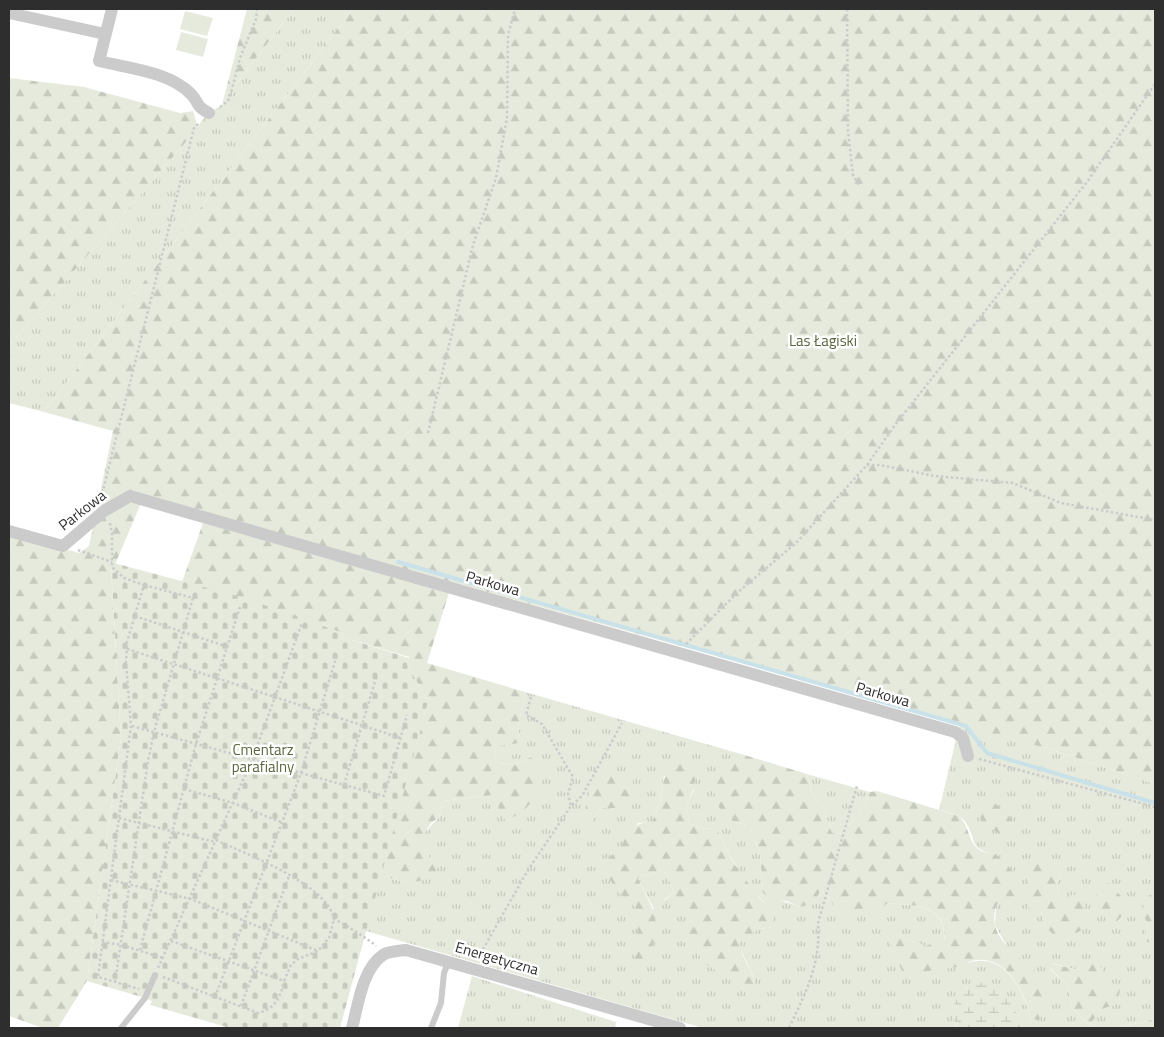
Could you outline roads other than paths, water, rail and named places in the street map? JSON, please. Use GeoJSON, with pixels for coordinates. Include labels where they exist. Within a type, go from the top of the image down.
{"type":"FeatureCollection","features":[{"type":"Feature","properties":{"kind":"street"},"geometry":{"type":"LineString","coordinates":[[112,9],[99,61],[162,75],[192,94],[198,107],[209,113]]}},
{"type":"Feature","properties":{"kind":"street"},"geometry":{"type":"LineString","coordinates":[[9,14],[105,34]]}},
{"type":"Feature","properties":{"kind":"street","name":"Parkowa"},"geometry":{"type":"LineString","coordinates":[[9,531],[63,546],[102,514],[130,496],[955,732],[962,738],[968,756]]}},
{"type":"Feature","properties":{"kind":"street","name":"Energetyczna"},"geometry":{"type":"LineString","coordinates":[[352,1028],[366,977],[374,964],[384,955],[406,950],[680,1028]]}},
{"type":"Feature","properties":{"kind":"lane"},"geometry":{"type":"LineString","coordinates":[[431,1028],[441,1002],[444,973],[449,961]]}},
{"type":"Feature","properties":{"kind":"lane"},"geometry":{"type":"LineString","coordinates":[[121,1028],[147,992],[155,975]]}},
{"type":"Feature","properties":{"kind":"waterway"},"geometry":{"type":"LineString","coordinates":[[398,562],[966,726],[987,753],[1155,803]]}},
{"type":"Feature","properties":{"kind":"park label","name":"Las Łagiski"},"geometry":{"type":"Point","coordinates":[823,340]}},
{"type":"Feature","properties":{"kind":"park label","name":"Cmentarz parafialny"},"geometry":{"type":"Point","coordinates":[263,758]}}]}
